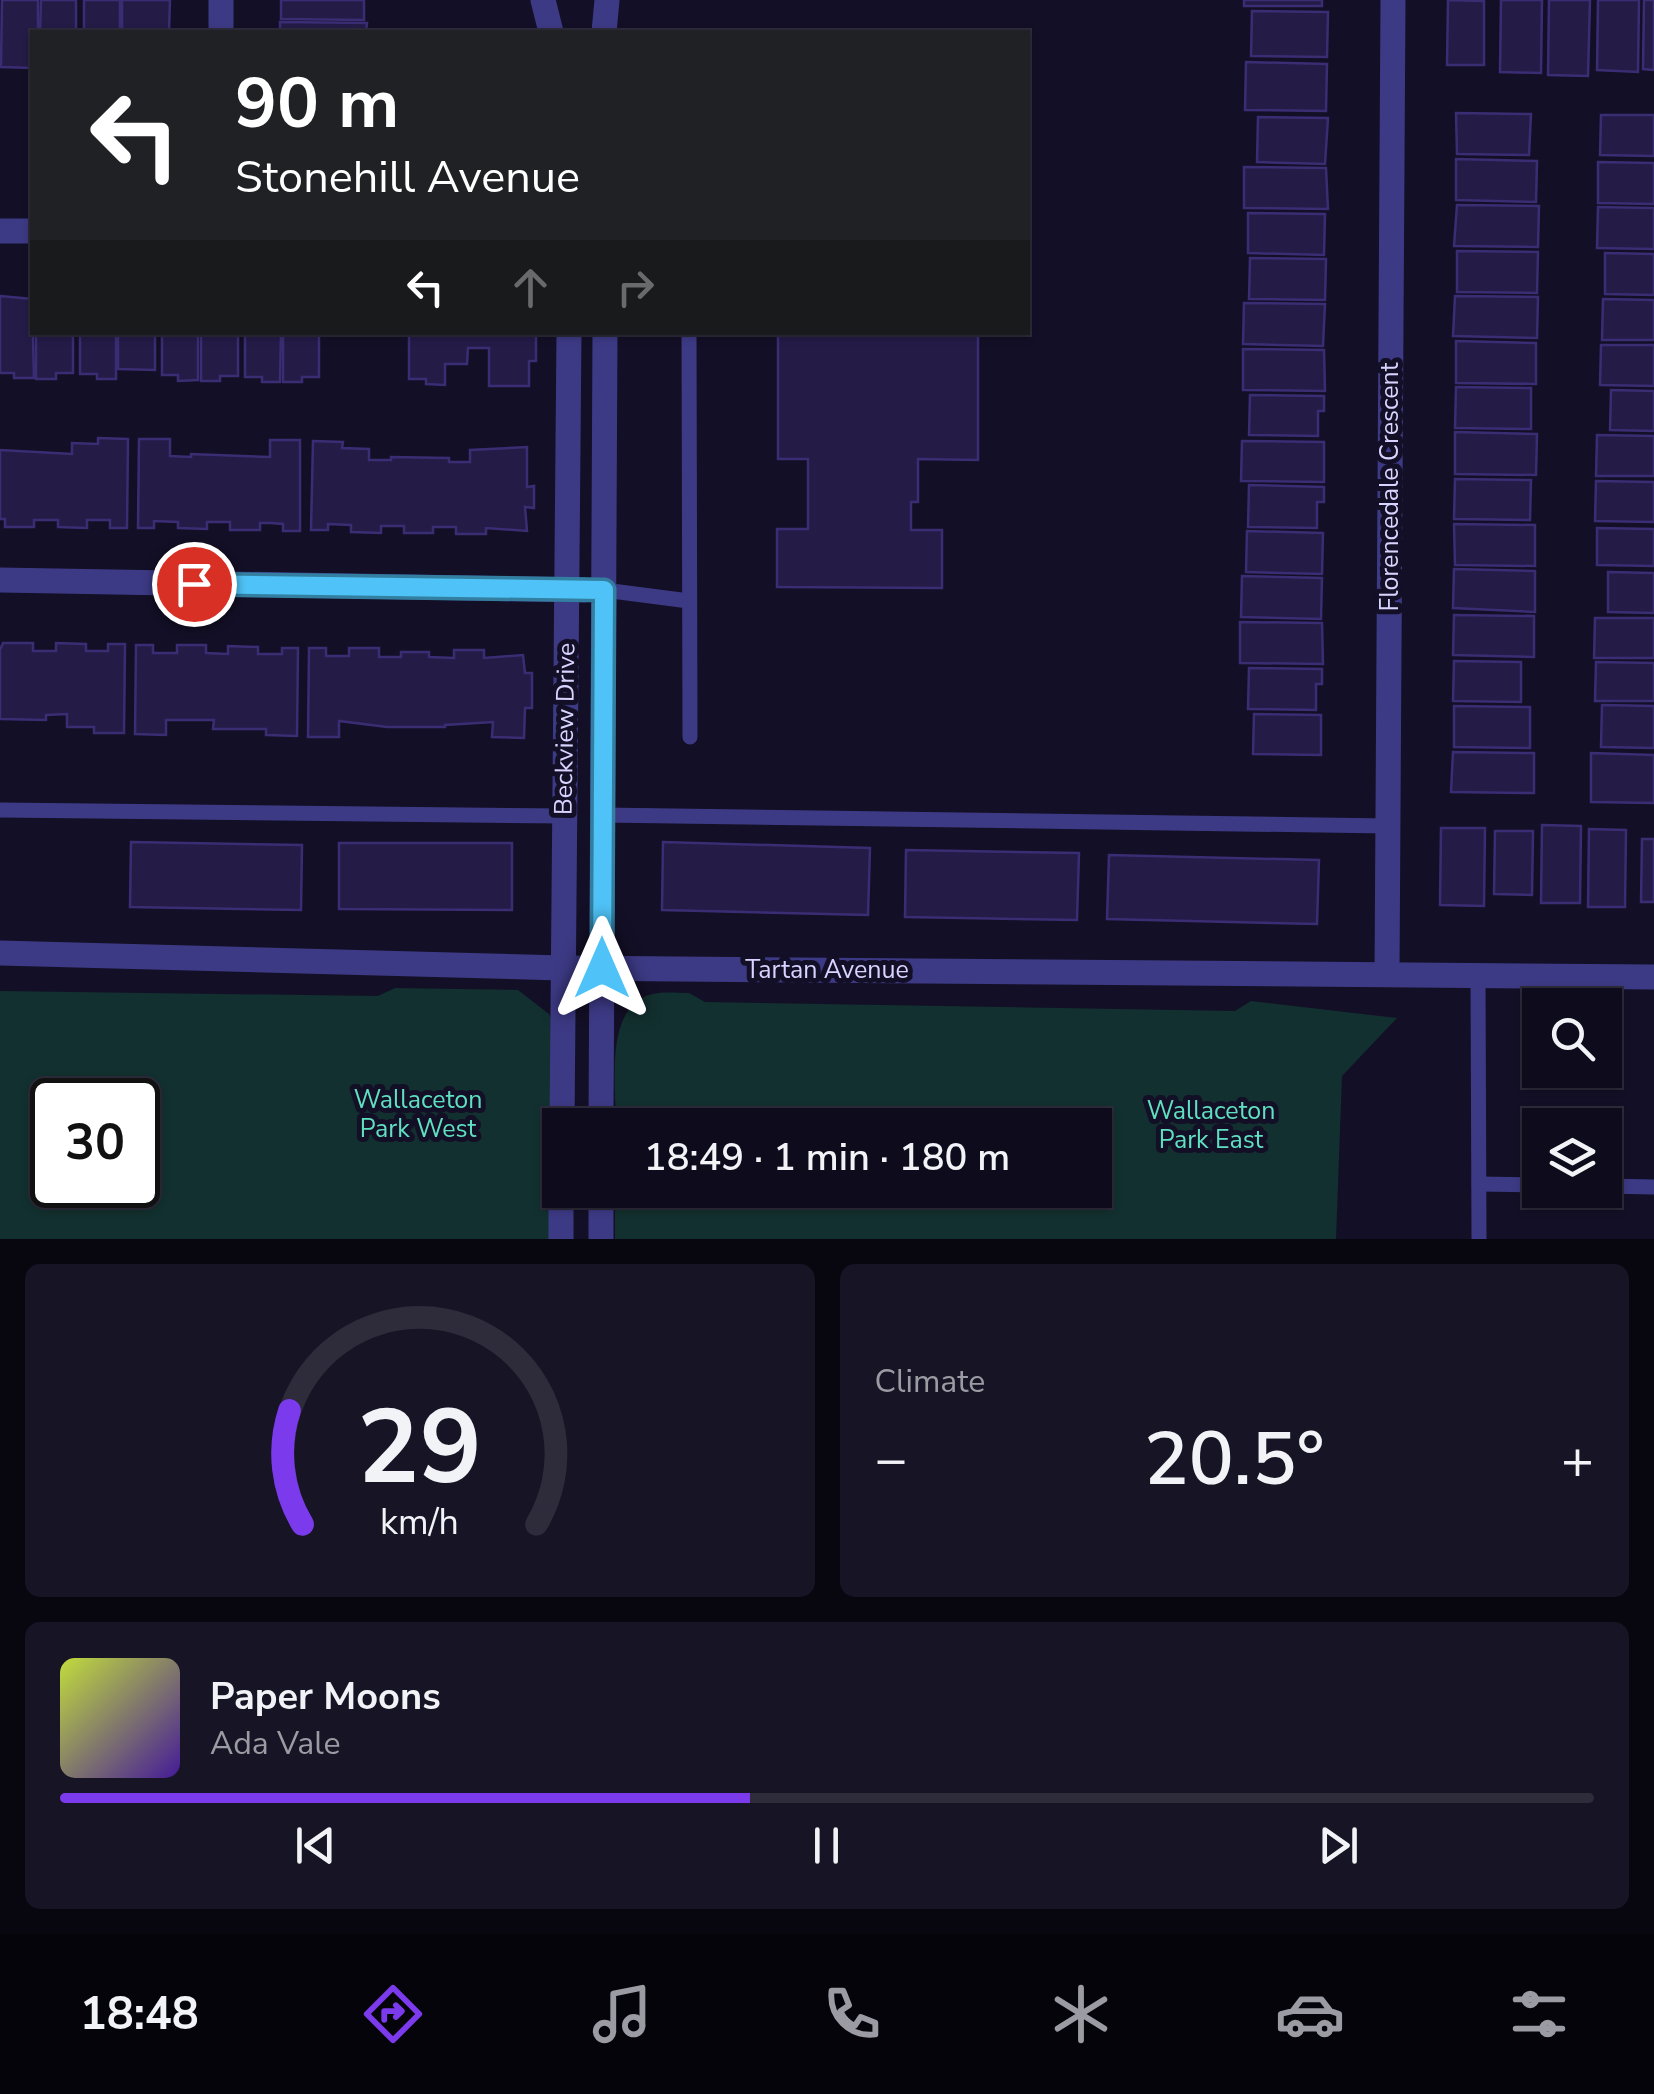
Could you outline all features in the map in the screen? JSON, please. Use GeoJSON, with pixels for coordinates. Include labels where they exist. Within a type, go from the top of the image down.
{"type":"FeatureCollection","features":[{"type":"Feature","properties":{"kind":"street"},"geometry":{"type":"LineString","coordinates":[[221,0],[221,30]]}},
{"type":"Feature","properties":{"kind":"street"},"geometry":{"type":"LineString","coordinates":[[543,0],[550,30]]}},
{"type":"Feature","properties":{"kind":"street"},"geometry":{"type":"LineString","coordinates":[[604,30],[607,0]]}},
{"type":"Feature","properties":{"kind":"street","name":"Florencedale Crescent"},"geometry":{"type":"LineString","coordinates":[[1387,974],[1393,0]]}},
{"type":"Feature","properties":{"kind":"street"},"geometry":{"type":"LineString","coordinates":[[0,231],[30,232]]}},
{"type":"Feature","properties":{"kind":"street","name":"Beckview Drive"},"geometry":{"type":"LineString","coordinates":[[562,1108],[569,335]]}},
{"type":"Feature","properties":{"kind":"street","name":"Beckview Drive"},"geometry":{"type":"LineString","coordinates":[[601,1108],[605,335]]}},
{"type":"Feature","properties":{"kind":"street"},"geometry":{"type":"LineString","coordinates":[[0,580],[604,590]]}},
{"type":"Feature","properties":{"kind":"street","name":"Tartan Avenue"},"geometry":{"type":"LineString","coordinates":[[0,953],[563,968],[1654,978]]}},
{"type":"Feature","properties":{"kind":"street"},"geometry":{"type":"LineString","coordinates":[[561,1208],[561,1239]]}},
{"type":"Feature","properties":{"kind":"street"},"geometry":{"type":"LineString","coordinates":[[601,1208],[601,1239]]}},
{"type":"Feature","properties":{"kind":"lane"},"geometry":{"type":"LineString","coordinates":[[689,335],[690,738]]}},
{"type":"Feature","properties":{"kind":"lane"},"geometry":{"type":"LineString","coordinates":[[604,590],[690,600]]}},
{"type":"Feature","properties":{"kind":"lane"},"geometry":{"type":"LineString","coordinates":[[0,810],[564,816]]}},
{"type":"Feature","properties":{"kind":"lane"},"geometry":{"type":"LineString","coordinates":[[603,815],[1388,826]]}},
{"type":"Feature","properties":{"kind":"lane"},"geometry":{"type":"LineString","coordinates":[[1478,975],[1480,1239]]}},
{"type":"Feature","properties":{"kind":"lane"},"geometry":{"type":"LineString","coordinates":[[1479,1184],[1522,1185]]}},
{"type":"Feature","properties":{"kind":"lane"},"geometry":{"type":"LineString","coordinates":[[1622,1186],[1654,1187]]}},
{"type":"Feature","properties":{"kind":"green space","name":"Wallaceton Park West"},"geometry":{"type":"Polygon","coordinates":[[[395,988],[518,990],[549,1014],[556,1030],[555,1108],[542,1108],[542,1208],[554,1208],[554,1239],[0,1239],[0,991],[378,996],[395,988]]]}},
{"type":"Feature","properties":{"kind":"green space","name":"Wallaceton Park East"},"geometry":{"type":"Polygon","coordinates":[[[664,993],[689,993],[705,1002],[1235,1011],[1251,1001],[1397,1018],[1342,1076],[1336,1239],[615,1239],[615,1208],[1112,1208],[1112,1108],[616,1108],[616,1051],[625,1016],[635,1003],[664,993]]]}},
{"type":"Feature","properties":{"kind":"building"},"geometry":{"type":"Polygon","coordinates":[[[2,0],[38,0],[38,30],[30,30],[30,68],[1,67],[2,0]]]}},
{"type":"Feature","properties":{"kind":"building"},"geometry":{"type":"Polygon","coordinates":[[[41,0],[76,0],[76,30],[40,30],[41,0]]]}},
{"type":"Feature","properties":{"kind":"building"},"geometry":{"type":"Polygon","coordinates":[[[84,0],[120,0],[120,30],[84,30],[84,0]]]}},
{"type":"Feature","properties":{"kind":"building"},"geometry":{"type":"Polygon","coordinates":[[[122,0],[170,0],[169,30],[122,30],[122,0]]]}},
{"type":"Feature","properties":{"kind":"building"},"geometry":{"type":"Polygon","coordinates":[[[281,0],[364,0],[364,20],[281,19],[281,0]]]}},
{"type":"Feature","properties":{"kind":"building"},"geometry":{"type":"Polygon","coordinates":[[[1244,0],[1322,0],[1322,6],[1244,6],[1244,0]]]}},
{"type":"Feature","properties":{"kind":"building"},"geometry":{"type":"Polygon","coordinates":[[[1448,0],[1484,1],[1484,65],[1447,65],[1448,0]]]}},
{"type":"Feature","properties":{"kind":"building"},"geometry":{"type":"Polygon","coordinates":[[[1501,0],[1542,0],[1541,73],[1500,72],[1501,0]]]}},
{"type":"Feature","properties":{"kind":"building"},"geometry":{"type":"Polygon","coordinates":[[[1549,0],[1590,0],[1588,76],[1548,75],[1549,0]]]}},
{"type":"Feature","properties":{"kind":"building"},"geometry":{"type":"Polygon","coordinates":[[[1598,0],[1639,0],[1638,72],[1597,70],[1598,0]]]}},
{"type":"Feature","properties":{"kind":"building"},"geometry":{"type":"Polygon","coordinates":[[[1644,0],[1654,0],[1654,70],[1643,69],[1644,0]]]}},
{"type":"Feature","properties":{"kind":"building"},"geometry":{"type":"Polygon","coordinates":[[[1252,11],[1328,12],[1327,57],[1251,56],[1252,11]]]}},
{"type":"Feature","properties":{"kind":"building"},"geometry":{"type":"Polygon","coordinates":[[[280,22],[367,23],[366,30],[280,30],[280,22]]]}},
{"type":"Feature","properties":{"kind":"building"},"geometry":{"type":"Polygon","coordinates":[[[1246,62],[1327,64],[1326,111],[1245,110],[1246,62]]]}},
{"type":"Feature","properties":{"kind":"building"},"geometry":{"type":"Polygon","coordinates":[[[1456,113],[1531,114],[1529,155],[1457,154],[1456,113]]]}},
{"type":"Feature","properties":{"kind":"building"},"geometry":{"type":"Polygon","coordinates":[[[1601,115],[1654,115],[1654,156],[1600,155],[1601,115]]]}},
{"type":"Feature","properties":{"kind":"building"},"geometry":{"type":"Polygon","coordinates":[[[1258,117],[1328,118],[1325,164],[1257,162],[1258,117]]]}},
{"type":"Feature","properties":{"kind":"building"},"geometry":{"type":"Polygon","coordinates":[[[1456,159],[1537,161],[1536,202],[1456,200],[1456,159]]]}},
{"type":"Feature","properties":{"kind":"building"},"geometry":{"type":"Polygon","coordinates":[[[1598,162],[1654,163],[1654,204],[1598,203],[1598,162]]]}},
{"type":"Feature","properties":{"kind":"building"},"geometry":{"type":"Polygon","coordinates":[[[1244,167],[1326,168],[1328,209],[1244,208],[1244,167]]]}},
{"type":"Feature","properties":{"kind":"building"},"geometry":{"type":"Polygon","coordinates":[[[1457,205],[1539,206],[1538,247],[1454,246],[1457,205]]]}},
{"type":"Feature","properties":{"kind":"building"},"geometry":{"type":"Polygon","coordinates":[[[1598,207],[1654,208],[1654,249],[1597,248],[1598,207]]]}},
{"type":"Feature","properties":{"kind":"building"},"geometry":{"type":"Polygon","coordinates":[[[1248,213],[1325,214],[1324,255],[1248,253],[1248,213]]]}},
{"type":"Feature","properties":{"kind":"building"},"geometry":{"type":"Polygon","coordinates":[[[1457,251],[1538,252],[1537,293],[1457,292],[1457,251]]]}},
{"type":"Feature","properties":{"kind":"building"},"geometry":{"type":"Polygon","coordinates":[[[1605,253],[1654,254],[1654,295],[1605,294],[1605,253]]]}},
{"type":"Feature","properties":{"kind":"building"},"geometry":{"type":"Polygon","coordinates":[[[1250,258],[1326,259],[1325,300],[1249,299],[1250,258]]]}},
{"type":"Feature","properties":{"kind":"building"},"geometry":{"type":"Polygon","coordinates":[[[0,296],[30,299],[34,378],[0,373],[0,296]]]}},
{"type":"Feature","properties":{"kind":"building"},"geometry":{"type":"Polygon","coordinates":[[[1455,296],[1538,297],[1537,338],[1453,336],[1455,296]]]}},
{"type":"Feature","properties":{"kind":"building"},"geometry":{"type":"Polygon","coordinates":[[[1603,299],[1654,300],[1654,340],[1602,340],[1603,299]]]}},
{"type":"Feature","properties":{"kind":"building"},"geometry":{"type":"Polygon","coordinates":[[[1244,303],[1325,304],[1323,346],[1243,344],[1244,303]]]}},
{"type":"Feature","properties":{"kind":"building"},"geometry":{"type":"Polygon","coordinates":[[[36,335],[73,335],[73,373],[56,373],[56,379],[36,379],[36,335]]]}},
{"type":"Feature","properties":{"kind":"building"},"geometry":{"type":"Polygon","coordinates":[[[80,335],[116,335],[116,379],[80,374],[80,335]]]}},
{"type":"Feature","properties":{"kind":"building"},"geometry":{"type":"Polygon","coordinates":[[[118,335],[155,335],[155,370],[118,369],[118,335]]]}},
{"type":"Feature","properties":{"kind":"building"},"geometry":{"type":"Polygon","coordinates":[[[162,335],[198,335],[198,380],[178,381],[178,375],[162,375],[162,335]]]}},
{"type":"Feature","properties":{"kind":"building"},"geometry":{"type":"Polygon","coordinates":[[[201,335],[238,335],[238,376],[201,381],[201,335]]]}},
{"type":"Feature","properties":{"kind":"building"},"geometry":{"type":"Polygon","coordinates":[[[245,335],[281,335],[280,382],[245,377],[245,335]]]}},
{"type":"Feature","properties":{"kind":"building"},"geometry":{"type":"Polygon","coordinates":[[[283,335],[319,335],[319,377],[283,382],[283,335]]]}},
{"type":"Feature","properties":{"kind":"building"},"geometry":{"type":"Polygon","coordinates":[[[409,335],[536,335],[536,361],[529,361],[529,386],[489,386],[489,348],[468,348],[467,364],[445,364],[445,385],[409,379],[409,335]]]}},
{"type":"Feature","properties":{"kind":"building"},"geometry":{"type":"Polygon","coordinates":[[[778,335],[978,335],[978,460],[918,459],[918,502],[911,502],[911,530],[942,530],[942,588],[777,587],[777,529],[808,529],[808,459],[778,459],[778,335]]]}},
{"type":"Feature","properties":{"kind":"building"},"geometry":{"type":"Polygon","coordinates":[[[1456,341],[1536,343],[1536,384],[1456,383],[1456,341]]]}},
{"type":"Feature","properties":{"kind":"building"},"geometry":{"type":"Polygon","coordinates":[[[1601,345],[1654,345],[1654,386],[1600,385],[1601,345]]]}},
{"type":"Feature","properties":{"kind":"building"},"geometry":{"type":"Polygon","coordinates":[[[1243,349],[1324,350],[1325,391],[1243,390],[1243,349]]]}},
{"type":"Feature","properties":{"kind":"building"},"geometry":{"type":"Polygon","coordinates":[[[1456,387],[1531,388],[1531,429],[1455,428],[1456,387]]]}},
{"type":"Feature","properties":{"kind":"building"},"geometry":{"type":"Polygon","coordinates":[[[1611,390],[1654,391],[1654,431],[1610,430],[1611,390]]]}},
{"type":"Feature","properties":{"kind":"building"},"geometry":{"type":"Polygon","coordinates":[[[1250,395],[1324,396],[1324,411],[1318,411],[1318,436],[1249,435],[1250,395]]]}},
{"type":"Feature","properties":{"kind":"building"},"geometry":{"type":"Polygon","coordinates":[[[1455,432],[1537,434],[1536,475],[1455,474],[1455,432]]]}},
{"type":"Feature","properties":{"kind":"building"},"geometry":{"type":"Polygon","coordinates":[[[1597,435],[1654,436],[1654,476],[1596,476],[1597,435]]]}},
{"type":"Feature","properties":{"kind":"building"},"geometry":{"type":"Polygon","coordinates":[[[98,438],[128,439],[127,528],[110,528],[110,520],[87,520],[87,528],[58,527],[58,520],[34,520],[34,527],[5,527],[5,519],[0,519],[0,450],[72,454],[72,443],[98,444],[98,438]]]}},
{"type":"Feature","properties":{"kind":"building"},"geometry":{"type":"Polygon","coordinates":[[[139,439],[170,439],[170,456],[191,457],[270,457],[270,440],[300,440],[300,531],[283,531],[283,524],[270,523],[260,523],[260,530],[230,530],[230,522],[207,522],[207,529],[178,528],[178,522],[154,521],[154,528],[138,528],[139,439]]]}},
{"type":"Feature","properties":{"kind":"building"},"geometry":{"type":"Polygon","coordinates":[[[313,441],[343,442],[342,448],[369,449],[369,460],[449,458],[449,462],[470,462],[470,450],[527,447],[527,487],[534,486],[534,508],[525,507],[527,531],[486,528],[486,534],[456,534],[456,527],[433,527],[433,533],[404,533],[404,526],[381,526],[381,533],[351,532],[351,525],[328,524],[328,530],[311,530],[313,441]]]}},
{"type":"Feature","properties":{"kind":"building"},"geometry":{"type":"Polygon","coordinates":[[[1242,441],[1324,442],[1324,482],[1241,481],[1242,441]]]}},
{"type":"Feature","properties":{"kind":"building"},"geometry":{"type":"Polygon","coordinates":[[[1455,479],[1531,480],[1530,520],[1454,519],[1455,479]]]}},
{"type":"Feature","properties":{"kind":"building"},"geometry":{"type":"Polygon","coordinates":[[[1596,481],[1654,482],[1654,522],[1595,521],[1596,481]]]}},
{"type":"Feature","properties":{"kind":"building"},"geometry":{"type":"Polygon","coordinates":[[[1249,485],[1324,487],[1324,502],[1317,502],[1317,528],[1248,527],[1249,485]]]}},
{"type":"Feature","properties":{"kind":"building"},"geometry":{"type":"Polygon","coordinates":[[[1454,524],[1535,525],[1535,566],[1455,565],[1454,524]]]}},
{"type":"Feature","properties":{"kind":"building"},"geometry":{"type":"Polygon","coordinates":[[[1597,528],[1654,529],[1654,566],[1597,565],[1597,528]]]}},
{"type":"Feature","properties":{"kind":"building"},"geometry":{"type":"Polygon","coordinates":[[[1247,531],[1323,533],[1322,574],[1246,572],[1247,531]]]}},
{"type":"Feature","properties":{"kind":"building"},"geometry":{"type":"Polygon","coordinates":[[[1454,569],[1535,571],[1535,612],[1453,608],[1454,569]]]}},
{"type":"Feature","properties":{"kind":"building"},"geometry":{"type":"Polygon","coordinates":[[[1608,572],[1654,573],[1654,613],[1608,612],[1608,572]]]}},
{"type":"Feature","properties":{"kind":"building"},"geometry":{"type":"Polygon","coordinates":[[[1242,576],[1322,578],[1321,619],[1241,617],[1242,576]]]}},
{"type":"Feature","properties":{"kind":"building"},"geometry":{"type":"Polygon","coordinates":[[[1454,615],[1534,616],[1534,657],[1453,655],[1454,615]]]}},
{"type":"Feature","properties":{"kind":"building"},"geometry":{"type":"Polygon","coordinates":[[[1595,618],[1654,618],[1654,658],[1594,658],[1595,618]]]}},
{"type":"Feature","properties":{"kind":"building"},"geometry":{"type":"Polygon","coordinates":[[[1240,622],[1322,623],[1323,664],[1240,663],[1240,622]]]}},
{"type":"Feature","properties":{"kind":"building"},"geometry":{"type":"Polygon","coordinates":[[[3,643],[33,643],[33,651],[56,651],[56,643],[86,644],[86,651],[108,651],[108,644],[125,644],[124,733],[94,733],[94,727],[67,727],[67,714],[46,715],[46,720],[0,719],[3,643]]]}},
{"type":"Feature","properties":{"kind":"building"},"geometry":{"type":"Polygon","coordinates":[[[136,645],[153,645],[153,653],[177,653],[177,645],[206,645],[206,653],[228,654],[228,646],[258,647],[258,654],[282,654],[282,648],[298,648],[297,736],[266,735],[266,729],[213,729],[214,720],[166,720],[166,735],[135,734],[136,645]]]}},
{"type":"Feature","properties":{"kind":"building"},"geometry":{"type":"Polygon","coordinates":[[[309,648],[326,648],[326,656],[349,656],[349,648],[379,648],[379,657],[429,652],[429,657],[454,658],[454,650],[484,650],[484,658],[523,655],[525,673],[532,673],[532,708],[525,708],[524,738],[492,737],[493,722],[387,727],[339,721],[339,737],[308,737],[309,648]]]}},
{"type":"Feature","properties":{"kind":"building"},"geometry":{"type":"Polygon","coordinates":[[[1454,661],[1521,662],[1521,702],[1453,701],[1454,661]]]}},
{"type":"Feature","properties":{"kind":"building"},"geometry":{"type":"Polygon","coordinates":[[[1596,662],[1654,663],[1654,701],[1595,701],[1596,662]]]}},
{"type":"Feature","properties":{"kind":"building"},"geometry":{"type":"Polygon","coordinates":[[[1249,668],[1322,669],[1322,684],[1316,684],[1316,710],[1248,709],[1249,668]]]}},
{"type":"Feature","properties":{"kind":"building"},"geometry":{"type":"Polygon","coordinates":[[[1602,705],[1654,706],[1654,748],[1601,747],[1602,705]]]}},
{"type":"Feature","properties":{"kind":"building"},"geometry":{"type":"Polygon","coordinates":[[[1454,706],[1530,707],[1530,748],[1454,747],[1454,706]]]}},
{"type":"Feature","properties":{"kind":"building"},"geometry":{"type":"Polygon","coordinates":[[[1254,714],[1321,715],[1321,755],[1253,754],[1254,714]]]}},
{"type":"Feature","properties":{"kind":"building"},"geometry":{"type":"Polygon","coordinates":[[[1453,752],[1534,753],[1534,793],[1451,792],[1453,752]]]}},
{"type":"Feature","properties":{"kind":"building"},"geometry":{"type":"Polygon","coordinates":[[[1591,753],[1654,755],[1654,803],[1591,802],[1591,753]]]}},
{"type":"Feature","properties":{"kind":"building"},"geometry":{"type":"Polygon","coordinates":[[[1542,825],[1581,826],[1580,903],[1541,903],[1542,825]]]}},
{"type":"Feature","properties":{"kind":"building"},"geometry":{"type":"Polygon","coordinates":[[[1441,828],[1485,828],[1484,906],[1440,905],[1441,828]]]}},
{"type":"Feature","properties":{"kind":"building"},"geometry":{"type":"Polygon","coordinates":[[[1589,829],[1626,830],[1625,907],[1588,907],[1589,829]]]}},
{"type":"Feature","properties":{"kind":"building"},"geometry":{"type":"Polygon","coordinates":[[[1495,831],[1533,831],[1532,895],[1494,894],[1495,831]]]}},
{"type":"Feature","properties":{"kind":"building"},"geometry":{"type":"Polygon","coordinates":[[[1642,839],[1654,839],[1654,902],[1641,902],[1642,839]]]}},
{"type":"Feature","properties":{"kind":"building"},"geometry":{"type":"Polygon","coordinates":[[[131,842],[302,845],[301,910],[130,907],[131,842]]]}},
{"type":"Feature","properties":{"kind":"building"},"geometry":{"type":"Polygon","coordinates":[[[663,842],[870,848],[868,915],[662,910],[663,842]]]}},
{"type":"Feature","properties":{"kind":"building"},"geometry":{"type":"Polygon","coordinates":[[[339,843],[512,843],[512,910],[339,909],[339,843]]]}},
{"type":"Feature","properties":{"kind":"building"},"geometry":{"type":"Polygon","coordinates":[[[906,850],[1079,853],[1077,920],[905,917],[906,850]]]}},
{"type":"Feature","properties":{"kind":"building"},"geometry":{"type":"Polygon","coordinates":[[[1109,855],[1319,860],[1317,924],[1107,919],[1109,855]]]}},
{"type":"Feature","properties":{"kind":"route"},"geometry":{"type":"LineString","coordinates":[[194,584],[604,590],[602,968]]}}]}
